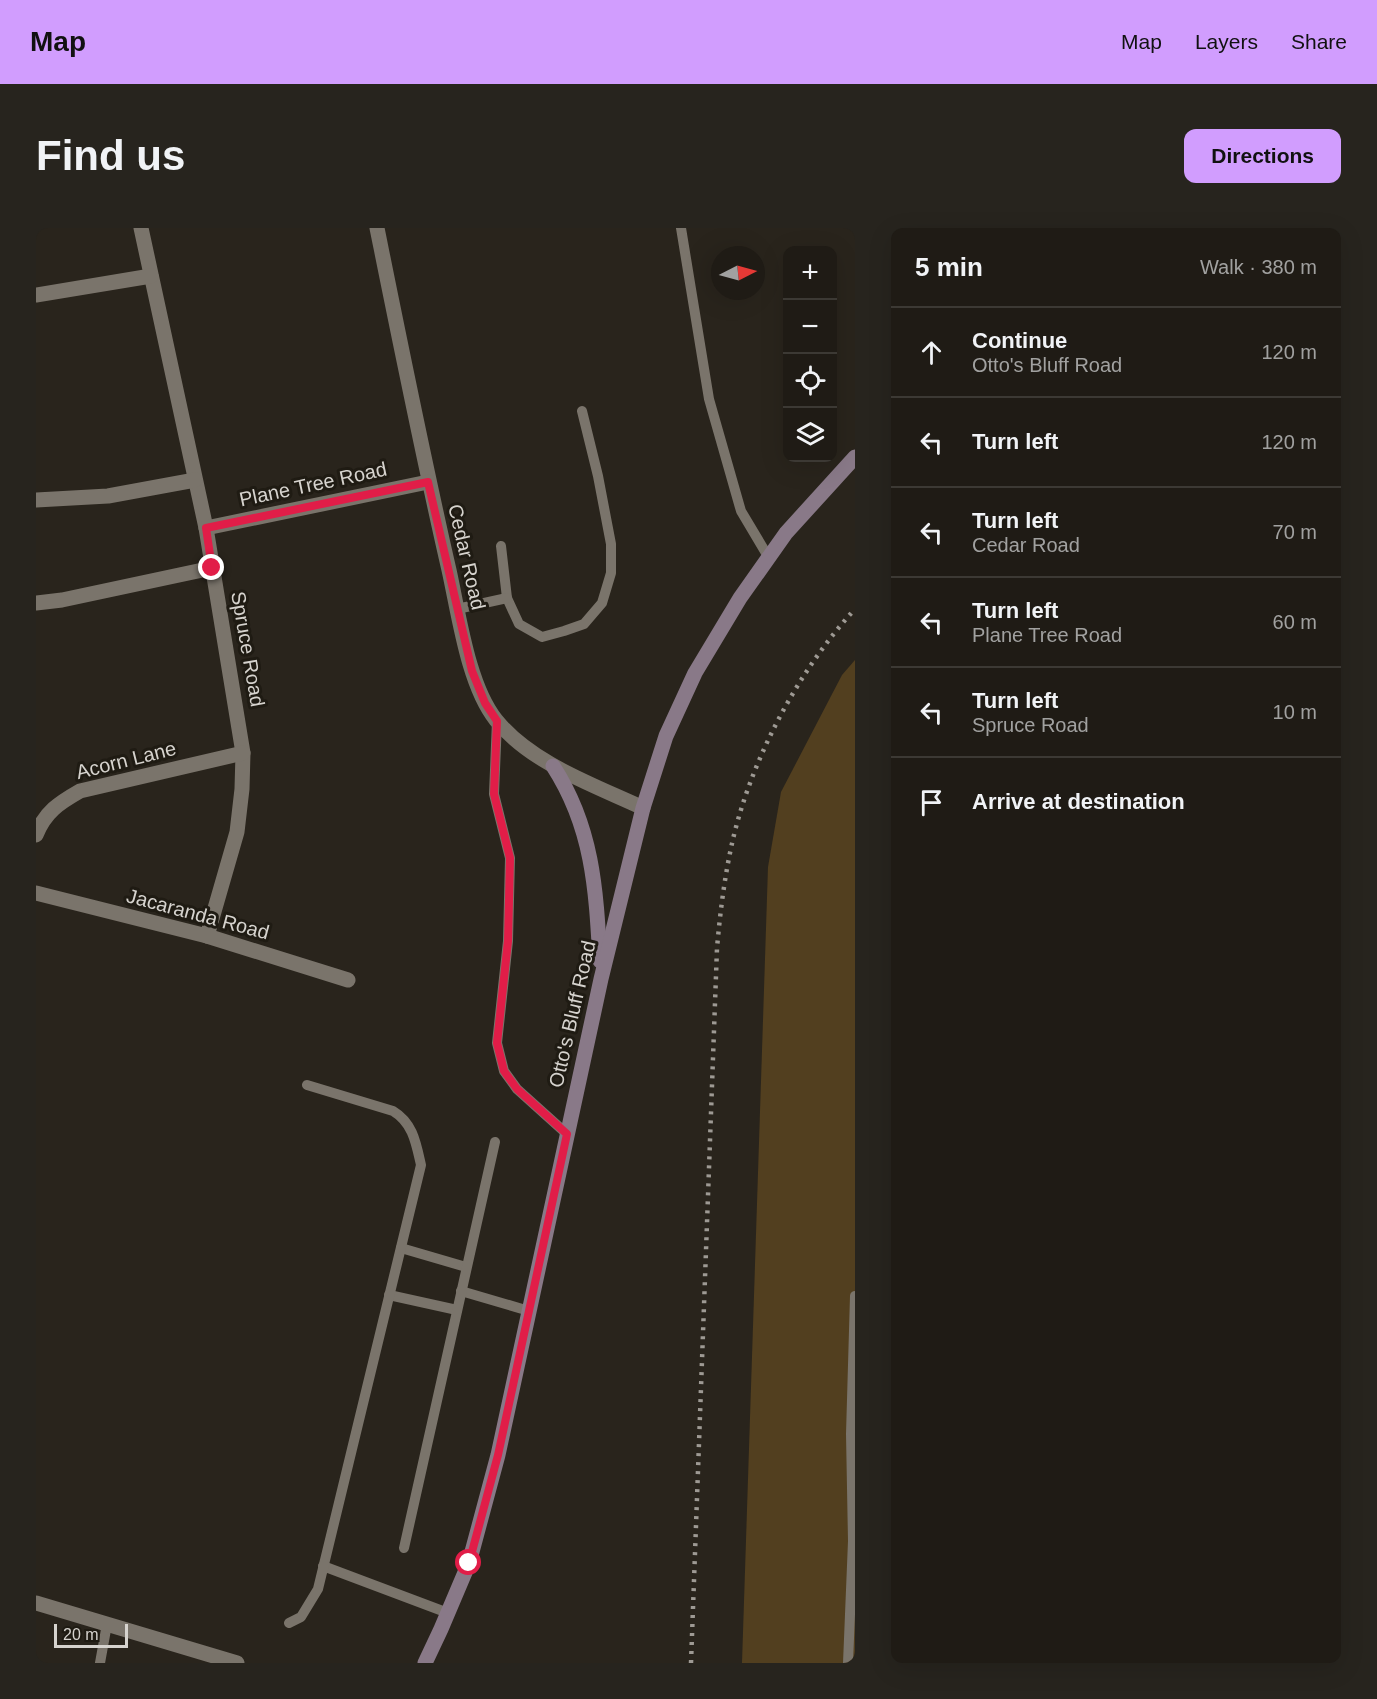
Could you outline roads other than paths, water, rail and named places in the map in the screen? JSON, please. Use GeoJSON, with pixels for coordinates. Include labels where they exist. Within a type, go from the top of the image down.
{"type":"FeatureCollection","features":[{"type":"Feature","properties":{"kind":"main road","name":"Otto's Bluff Road"},"geometry":{"type":"LineString","coordinates":[[424,1663],[469,1563],[498,1455],[600,979],[644,808],[666,736],[695,673],[740,598],[786,533],[855,457]]}},
{"type":"Feature","properties":{"kind":"main road"},"geometry":{"type":"LineString","coordinates":[[553,766],[584,830],[593,869],[597,897],[600,979]]}},
{"type":"Feature","properties":{"kind":"street","name":"Spruce Road"},"geometry":{"type":"LineString","coordinates":[[141,228],[206,528],[243,753],[237,832],[207,936]]}},
{"type":"Feature","properties":{"kind":"street","name":"Cedar Road"},"geometry":{"type":"LineString","coordinates":[[377,228],[428,482],[472,671],[485,703],[497,721],[517,741],[553,766],[644,808]]}},
{"type":"Feature","properties":{"kind":"street"},"geometry":{"type":"LineString","coordinates":[[36,295],[151,276]]}},
{"type":"Feature","properties":{"kind":"street"},"geometry":{"type":"LineString","coordinates":[[36,500],[108,496],[195,480]]}},
{"type":"Feature","properties":{"kind":"street","name":"Plane Tree Road"},"geometry":{"type":"LineString","coordinates":[[206,528],[428,482]]}},
{"type":"Feature","properties":{"kind":"street"},"geometry":{"type":"LineString","coordinates":[[36,603],[62,600],[212,568]]}},
{"type":"Feature","properties":{"kind":"street","name":"Acorn Lane"},"geometry":{"type":"LineString","coordinates":[[36,835],[40,824],[56,805],[80,791],[243,753]]}},
{"type":"Feature","properties":{"kind":"street","name":"Jacaranda Road"},"geometry":{"type":"LineString","coordinates":[[36,893],[207,936],[348,980]]}},
{"type":"Feature","properties":{"kind":"street"},"geometry":{"type":"LineString","coordinates":[[36,1603],[237,1663]]}},
{"type":"Feature","properties":{"kind":"lane"},"geometry":{"type":"LineString","coordinates":[[681,228],[709,399],[741,511],[769,558]]}},
{"type":"Feature","properties":{"kind":"lane"},"geometry":{"type":"LineString","coordinates":[[501,546],[507,598],[519,624],[542,637],[584,624],[602,603],[611,573],[610,544],[598,476],[582,411]]}},
{"type":"Feature","properties":{"kind":"lane"},"geometry":{"type":"LineString","coordinates":[[457,609],[507,598]]}},
{"type":"Feature","properties":{"kind":"lane"},"geometry":{"type":"LineString","coordinates":[[497,721],[494,794],[510,858],[508,941],[497,1043],[504,1071],[517,1089],[567,1134]]}},
{"type":"Feature","properties":{"kind":"lane"},"geometry":{"type":"LineString","coordinates":[[289,1623],[300,1617],[318,1589],[421,1165],[405,1118],[393,1111],[308,1085]]}},
{"type":"Feature","properties":{"kind":"lane"},"geometry":{"type":"LineString","coordinates":[[404,1548],[495,1142]]}},
{"type":"Feature","properties":{"kind":"lane"},"geometry":{"type":"LineString","coordinates":[[400,1248],[466,1267]]}},
{"type":"Feature","properties":{"kind":"lane"},"geometry":{"type":"LineString","coordinates":[[461,1291],[529,1311]]}},
{"type":"Feature","properties":{"kind":"lane"},"geometry":{"type":"LineString","coordinates":[[389,1295],[457,1310]]}},
{"type":"Feature","properties":{"kind":"lane"},"geometry":{"type":"LineString","coordinates":[[848,1663],[853,1541],[851,1434],[855,1296]]}},
{"type":"Feature","properties":{"kind":"lane"},"geometry":{"type":"LineString","coordinates":[[323,1566],[448,1613]]}},
{"type":"Feature","properties":{"kind":"lane"},"geometry":{"type":"LineString","coordinates":[[100,1663],[107,1624]]}},
{"type":"Feature","properties":{"kind":"railway"},"geometry":{"type":"LineString","coordinates":[[691,1663],[717,948],[724,885],[739,816],[750,784],[778,720],[814,661],[855,609]]}}]}
